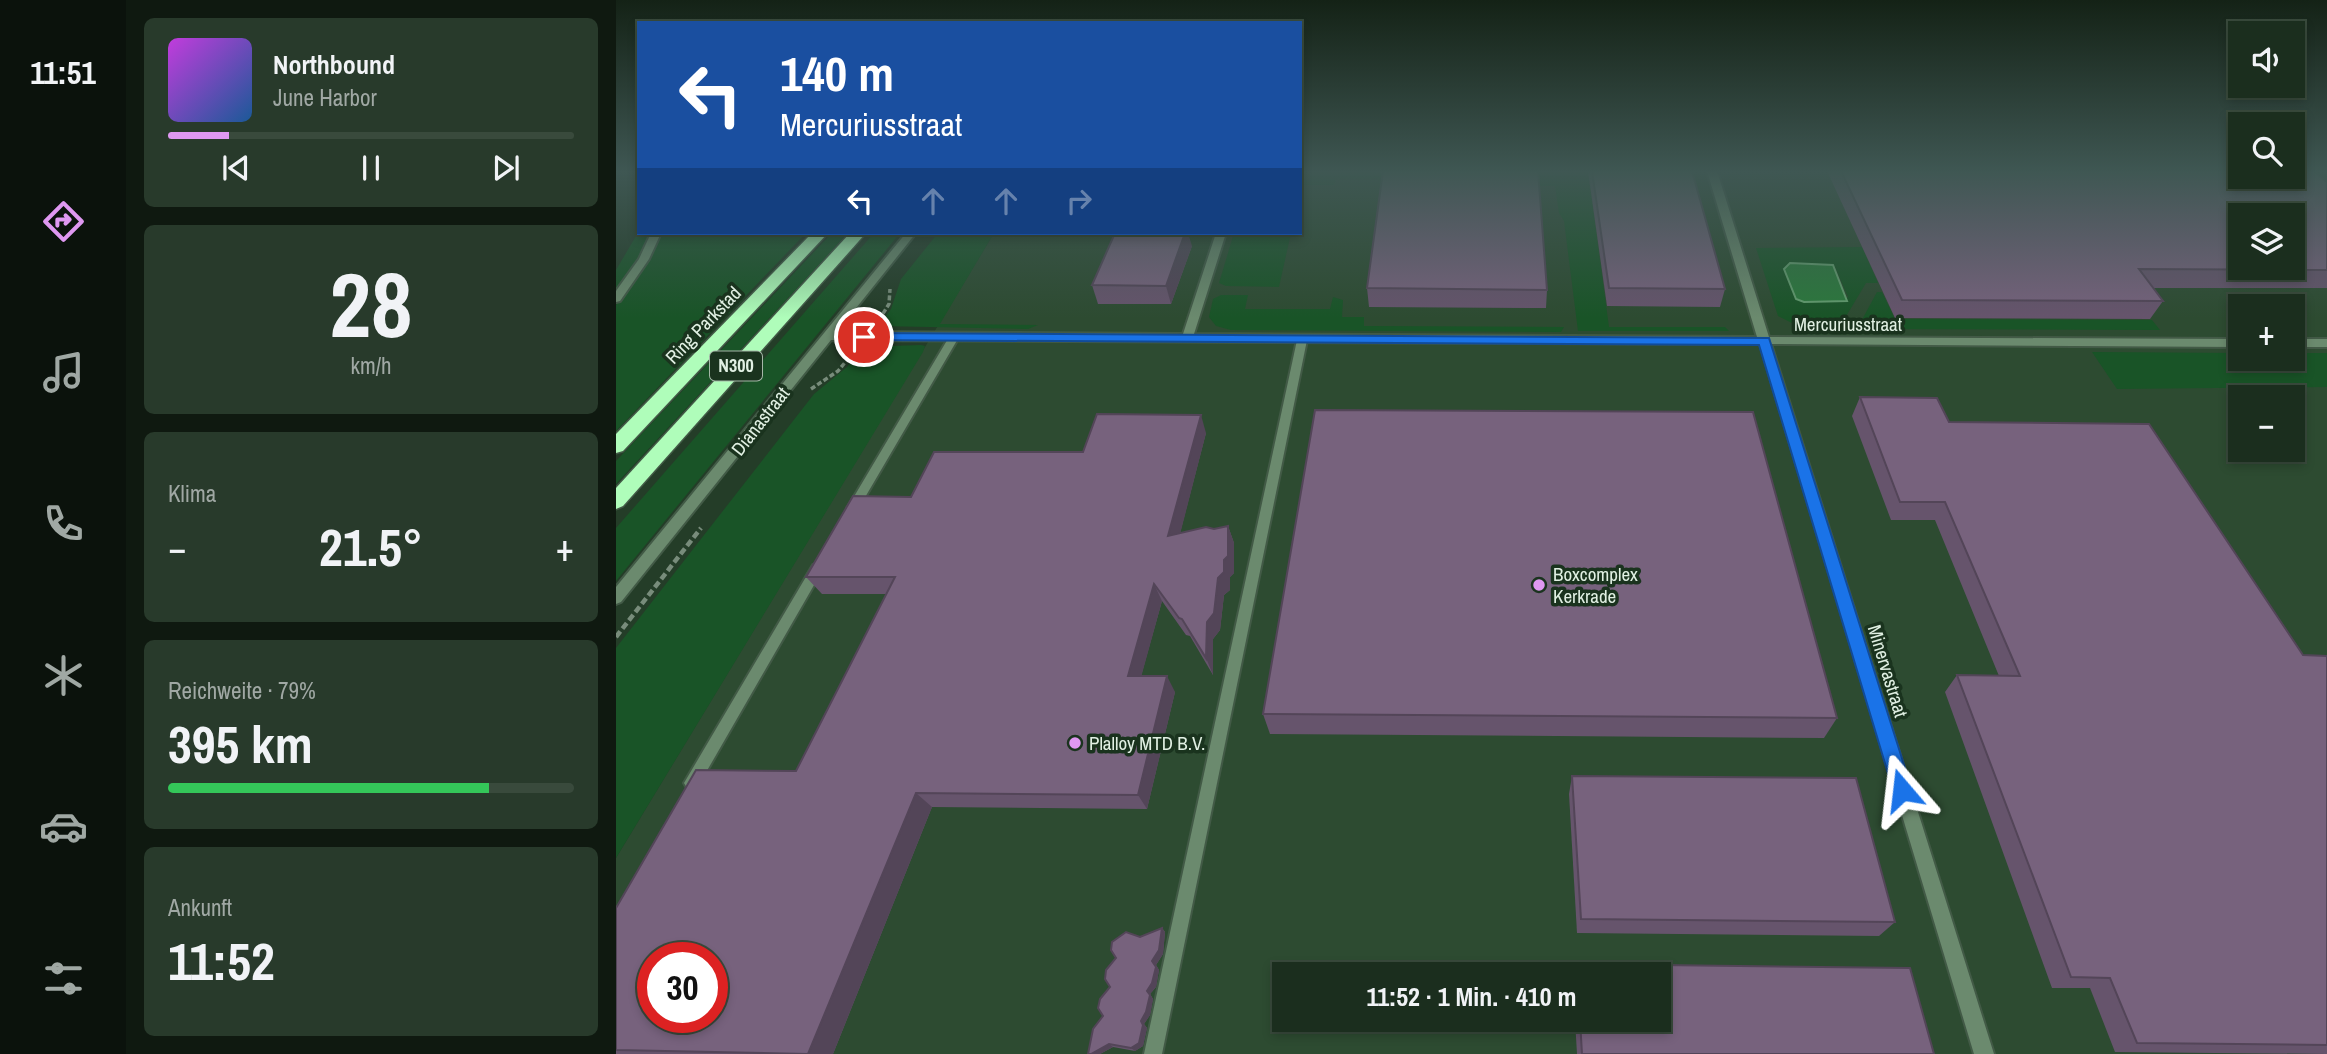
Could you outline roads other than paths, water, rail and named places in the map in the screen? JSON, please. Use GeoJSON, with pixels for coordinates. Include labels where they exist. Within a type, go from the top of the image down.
{"type":"FeatureCollection","features":[{"type":"Feature","properties":{"kind":"highway","name":"Ring Parkstad"},"geometry":{"type":"LineString","coordinates":[[616,446],[818,235]]}},
{"type":"Feature","properties":{"kind":"highway","name":"N300"},"geometry":{"type":"LineString","coordinates":[[616,501],[856,235]]}},
{"type":"Feature","properties":{"kind":"street","name":"Minervastraat"},"geometry":{"type":"LineString","coordinates":[[1727,220],[1984,1054]]}},
{"type":"Feature","properties":{"kind":"street"},"geometry":{"type":"LineString","coordinates":[[616,299],[644,259],[655,235]]}},
{"type":"Feature","properties":{"kind":"street","name":"Dianastraat"},"geometry":{"type":"LineString","coordinates":[[616,598],[909,235]]}},
{"type":"Feature","properties":{"kind":"street"},"geometry":{"type":"LineString","coordinates":[[1187,339],[1220,235]]}},
{"type":"Feature","properties":{"kind":"street","name":"Mercuriusstraat"},"geometry":{"type":"LineString","coordinates":[[826,336],[2228,342]]}},
{"type":"Feature","properties":{"kind":"street"},"geometry":{"type":"LineString","coordinates":[[2305,343],[2327,343]]}},
{"type":"Feature","properties":{"kind":"lane"},"geometry":{"type":"LineString","coordinates":[[847,519],[954,337]]}},
{"type":"Feature","properties":{"kind":"lane"},"geometry":{"type":"LineString","coordinates":[[1153,1054],[1302,340]]}},
{"type":"Feature","properties":{"kind":"lane"},"geometry":{"type":"LineString","coordinates":[[686,794],[826,555]]}},
{"type":"Feature","properties":{"kind":"place","name":"Boxcomplex Kerkrade"},"geometry":{"type":"Point","coordinates":[1539,585]}},
{"type":"Feature","properties":{"kind":"place","name":"Plalloy MTD B.V."},"geometry":{"type":"Point","coordinates":[1075,743]}}]}
